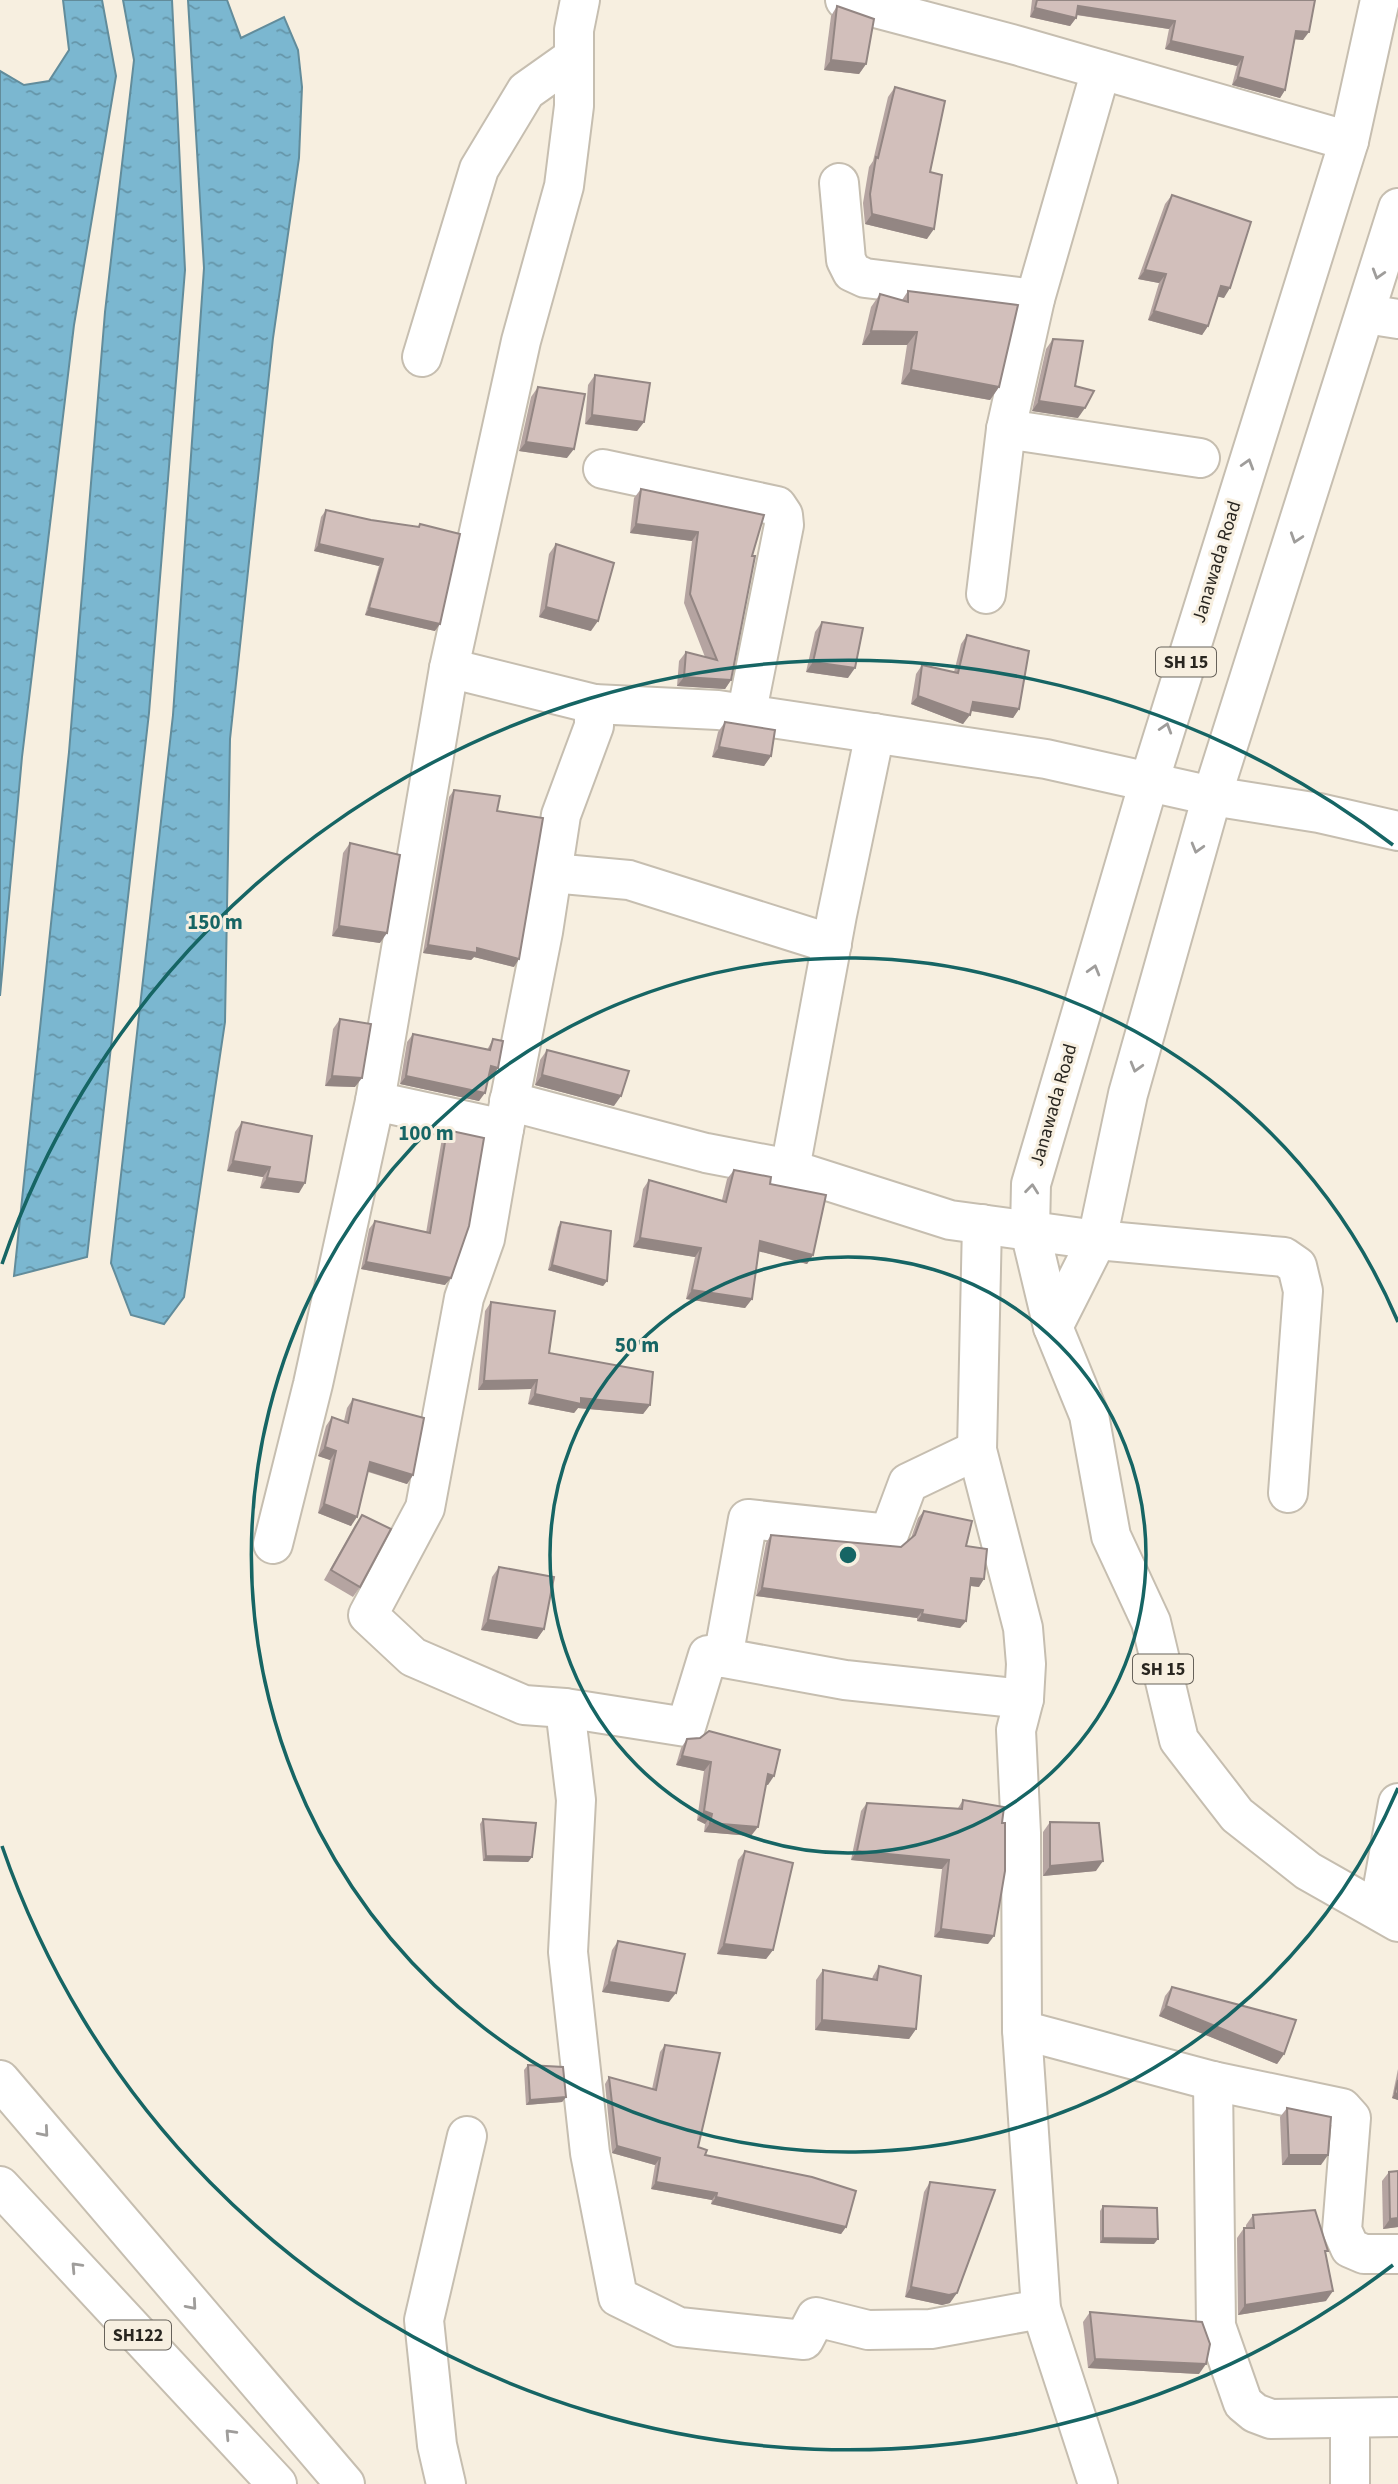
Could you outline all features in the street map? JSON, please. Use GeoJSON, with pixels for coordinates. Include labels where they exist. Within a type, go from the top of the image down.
{"type":"FeatureCollection","features":[{"type":"Feature","properties":{"kind":"street"},"geometry":{"type":"LineString","coordinates":[[273,1544],[313,1384],[375,1101],[449,668],[521,341],[564,186],[575,106],[574,30],[580,0]]}},
{"type":"Feature","properties":{"kind":"street"},"geometry":{"type":"LineString","coordinates":[[845,0],[1349,141]]}},
{"type":"Feature","properties":{"kind":"street","name":"Janawada Road"},"geometry":{"type":"LineString","coordinates":[[1380,0],[1349,141],[1149,782],[1031,1184],[1030,1231],[1053,1327],[1089,1415],[1111,1536],[1152,1622],[1179,1740],[1237,1815],[1308,1871],[1388,1916]]}},
{"type":"Feature","properties":{"kind":"street"},"geometry":{"type":"LineString","coordinates":[[422,356],[479,169],[526,91],[574,57]]}},
{"type":"Feature","properties":{"kind":"street"},"geometry":{"type":"LineString","coordinates":[[986,594],[1006,429],[1035,299],[1101,70]]}},
{"type":"Feature","properties":{"kind":"street"},"geometry":{"type":"LineString","coordinates":[[839,183],[846,260],[852,272],[866,278],[1035,299]]}},
{"type":"Feature","properties":{"kind":"street"},"geometry":{"type":"LineString","coordinates":[[1053,1327],[1097,1240],[1128,1094],[1212,796],[1382,317],[1398,208]]}},
{"type":"Feature","properties":{"kind":"street"},"geometry":{"type":"LineString","coordinates":[[1006,429],[1200,458]]}},
{"type":"Feature","properties":{"kind":"street"},"geometry":{"type":"LineString","coordinates":[[603,469],[778,506],[784,525],[746,716]]}},
{"type":"Feature","properties":{"kind":"street"},"geometry":{"type":"LineString","coordinates":[[449,668],[594,704],[718,710],[1046,759],[1212,796],[1319,813],[1398,831]]}},
{"type":"Feature","properties":{"kind":"street"},"geometry":{"type":"LineString","coordinates":[[594,704],[594,726],[561,815],[485,1239],[464,1298],[425,1508],[368,1615],[413,1657],[524,1705],[565,1708],[686,1727],[708,1655],[845,1680],[1024,1699]]}},
{"type":"Feature","properties":{"kind":"street"},"geometry":{"type":"LineString","coordinates":[[790,1169],[875,733]]}},
{"type":"Feature","properties":{"kind":"street"},"geometry":{"type":"LineString","coordinates":[[552,873],[629,880],[832,944]]}},
{"type":"Feature","properties":{"kind":"street"},"geometry":{"type":"LineString","coordinates":[[375,1101],[507,1115],[790,1169],[950,1220],[1097,1240],[1284,1257],[1297,1266],[1303,1291],[1288,1493]]}},
{"type":"Feature","properties":{"kind":"street"},"geometry":{"type":"LineString","coordinates":[[982,1224],[977,1450],[1023,1628],[1024,1699],[1016,1730],[1021,1833],[1021,2030],[1041,2309],[1098,2484]]}},
{"type":"Feature","properties":{"kind":"street"},"geometry":{"type":"LineString","coordinates":[[723,1658],[748,1519],[889,1534],[908,1483],[977,1450]]}},
{"type":"Feature","properties":{"kind":"street"},"geometry":{"type":"LineString","coordinates":[[565,1708],[576,1800],[568,1952],[590,2153],[618,2297],[679,2327],[804,2340],[816,2317],[868,2330],[931,2329],[1041,2309]]}},
{"type":"Feature","properties":{"kind":"street"},"geometry":{"type":"LineString","coordinates":[[1388,1916],[1398,1803]]}},
{"type":"Feature","properties":{"kind":"street"},"geometry":{"type":"LineString","coordinates":[[1021,2030],[1213,2081],[1342,2108],[1351,2118],[1342,2230],[1350,2248],[1364,2254],[1398,2254]]}},
{"type":"Feature","properties":{"kind":"street"},"geometry":{"type":"LineString","coordinates":[[0,2080],[345,2484]]}},
{"type":"Feature","properties":{"kind":"street"},"geometry":{"type":"LineString","coordinates":[[1213,2081],[1216,2326],[1243,2403],[1255,2413],[1270,2419],[1398,2417]]}},
{"type":"Feature","properties":{"kind":"street"},"geometry":{"type":"LineString","coordinates":[[446,2484],[437,2445],[424,2320],[467,2136]]}},
{"type":"Feature","properties":{"kind":"street","name":"SH122"},"geometry":{"type":"LineString","coordinates":[[0,2186],[277,2484]]}},
{"type":"Feature","properties":{"kind":"street"},"geometry":{"type":"LineString","coordinates":[[1350,2419],[1350,2484]]}},
{"type":"Feature","properties":{"kind":"water"},"geometry":{"type":"Polygon","coordinates":[[[63,0],[102,0],[116,76],[74,325],[22,757],[0,996],[0,71],[24,85],[49,81],[69,50],[63,0]]]}},
{"type":"Feature","properties":{"kind":"water"},"geometry":{"type":"Polygon","coordinates":[[[123,0],[172,0],[185,270],[149,713],[87,1257],[14,1276],[69,752],[105,312],[134,60],[123,0]]]}},
{"type":"Feature","properties":{"kind":"water"},"geometry":{"type":"Polygon","coordinates":[[[188,0],[227,0],[241,38],[284,17],[298,50],[302,87],[299,158],[273,338],[230,739],[225,1022],[184,1297],[164,1324],[131,1315],[111,1263],[173,715],[204,268],[188,0]]]}},
{"type":"Feature","properties":{"kind":"building"},"geometry":{"type":"Polygon","coordinates":[[[1037,0],[1315,0],[1309,32],[1296,31],[1285,90],[1238,77],[1243,57],[1171,41],[1175,21],[1078,6],[1076,18],[1035,8],[1037,0]]]}},
{"type":"Feature","properties":{"kind":"building"},"geometry":{"type":"Polygon","coordinates":[[[837,6],[874,19],[866,64],[831,60],[837,6]]]}},
{"type":"Feature","properties":{"kind":"building"},"geometry":{"type":"Polygon","coordinates":[[[895,87],[945,101],[930,172],[942,175],[934,229],[872,214],[870,194],[876,157],[878,158],[895,87]]]}},
{"type":"Feature","properties":{"kind":"building"},"geometry":{"type":"Polygon","coordinates":[[[1172,195],[1251,222],[1230,288],[1221,286],[1208,326],[1154,311],[1166,274],[1145,270],[1172,195]]]}},
{"type":"Feature","properties":{"kind":"building"},"geometry":{"type":"Polygon","coordinates":[[[908,291],[1018,305],[999,387],[911,370],[917,332],[871,331],[880,294],[908,302],[908,291]]]}},
{"type":"Feature","properties":{"kind":"building"},"geometry":{"type":"Polygon","coordinates":[[[1053,339],[1083,341],[1075,386],[1094,391],[1085,408],[1039,401],[1053,339]]]}},
{"type":"Feature","properties":{"kind":"building"},"geometry":{"type":"Polygon","coordinates":[[[595,375],[650,383],[644,422],[592,415],[595,375]]]}},
{"type":"Feature","properties":{"kind":"building"},"geometry":{"type":"Polygon","coordinates":[[[538,387],[585,394],[574,449],[526,442],[538,387]]]}},
{"type":"Feature","properties":{"kind":"building"},"geometry":{"type":"Polygon","coordinates":[[[641,489],[764,515],[752,556],[755,556],[731,680],[684,677],[686,652],[717,660],[690,594],[698,532],[636,524],[641,489]]]}},
{"type":"Feature","properties":{"kind":"building"},"geometry":{"type":"Polygon","coordinates":[[[326,510],[371,520],[419,527],[420,524],[460,534],[440,624],[369,608],[383,559],[319,544],[326,510]]]}},
{"type":"Feature","properties":{"kind":"building"},"geometry":{"type":"Polygon","coordinates":[[[556,544],[614,563],[598,621],[546,607],[556,544]]]}},
{"type":"Feature","properties":{"kind":"building"},"geometry":{"type":"Polygon","coordinates":[[[822,622],[863,628],[855,668],[813,662],[822,622]]]}},
{"type":"Feature","properties":{"kind":"building"},"geometry":{"type":"Polygon","coordinates":[[[967,635],[1029,651],[1019,709],[973,702],[970,715],[918,696],[922,665],[958,673],[967,635]]]}},
{"type":"Feature","properties":{"kind":"building"},"geometry":{"type":"Polygon","coordinates":[[[725,722],[775,730],[771,756],[719,747],[725,722]]]}},
{"type":"Feature","properties":{"kind":"building"},"geometry":{"type":"Polygon","coordinates":[[[454,790],[500,796],[497,811],[543,818],[519,959],[477,948],[477,953],[428,945],[454,790]]]}},
{"type":"Feature","properties":{"kind":"building"},"geometry":{"type":"Polygon","coordinates":[[[350,843],[400,855],[387,933],[339,926],[350,843]]]}},
{"type":"Feature","properties":{"kind":"building"},"geometry":{"type":"Polygon","coordinates":[[[340,1019],[371,1024],[362,1078],[332,1076],[340,1019]]]}},
{"type":"Feature","properties":{"kind":"building"},"geometry":{"type":"Polygon","coordinates":[[[413,1034],[490,1050],[493,1039],[503,1041],[498,1068],[491,1066],[485,1093],[406,1076],[413,1034]]]}},
{"type":"Feature","properties":{"kind":"building"},"geometry":{"type":"Polygon","coordinates":[[[547,1050],[629,1071],[621,1096],[542,1075],[547,1050]]]}},
{"type":"Feature","properties":{"kind":"building"},"geometry":{"type":"Polygon","coordinates":[[[242,1122],[312,1136],[305,1183],[267,1178],[270,1167],[233,1161],[242,1122]]]}},
{"type":"Feature","properties":{"kind":"building"},"geometry":{"type":"Polygon","coordinates":[[[447,1130],[484,1138],[469,1226],[451,1278],[366,1262],[375,1221],[430,1233],[447,1130]]]}},
{"type":"Feature","properties":{"kind":"building"},"geometry":{"type":"Polygon","coordinates":[[[734,1170],[771,1177],[770,1184],[826,1195],[813,1255],[760,1241],[752,1299],[692,1290],[701,1248],[640,1238],[649,1180],[726,1202],[734,1170]]]}},
{"type":"Feature","properties":{"kind":"building"},"geometry":{"type":"Polygon","coordinates":[[[561,1222],[611,1231],[607,1281],[552,1265],[561,1222]]]}},
{"type":"Feature","properties":{"kind":"building"},"geometry":{"type":"Polygon","coordinates":[[[491,1302],[555,1311],[549,1353],[653,1372],[650,1405],[581,1398],[581,1404],[535,1394],[537,1380],[484,1381],[491,1302]]]}},
{"type":"Feature","properties":{"kind":"building"},"geometry":{"type":"Polygon","coordinates":[[[353,1399],[424,1418],[413,1475],[370,1462],[357,1517],[324,1504],[336,1451],[325,1447],[332,1417],[348,1423],[353,1399]]]}},
{"type":"Feature","properties":{"kind":"building"},"geometry":{"type":"Polygon","coordinates":[[[924,1511],[972,1521],[966,1546],[987,1549],[984,1579],[971,1578],[966,1621],[922,1614],[923,1610],[762,1588],[771,1535],[901,1547],[915,1535],[924,1511]]]}},
{"type":"Feature","properties":{"kind":"building"},"geometry":{"type":"Polygon","coordinates":[[[362,1515],[391,1529],[360,1587],[331,1570],[362,1515]]]}},
{"type":"Feature","properties":{"kind":"building"},"geometry":{"type":"Polygon","coordinates":[[[499,1567],[554,1577],[544,1629],[488,1620],[499,1567]]]}},
{"type":"Feature","properties":{"kind":"building"},"geometry":{"type":"Polygon","coordinates":[[[709,1731],[780,1750],[774,1776],[768,1774],[758,1827],[710,1823],[712,1814],[704,1811],[711,1762],[682,1756],[687,1739],[700,1738],[709,1731]]]}},
{"type":"Feature","properties":{"kind":"building"},"geometry":{"type":"Polygon","coordinates":[[[963,1800],[1004,1807],[1002,1823],[1005,1823],[1005,1871],[994,1936],[941,1929],[949,1860],[857,1851],[867,1803],[962,1809],[963,1800]]]}},
{"type":"Feature","properties":{"kind":"building"},"geometry":{"type":"Polygon","coordinates":[[[483,1819],[536,1823],[532,1857],[486,1856],[483,1819]]]}},
{"type":"Feature","properties":{"kind":"building"},"geometry":{"type":"Polygon","coordinates":[[[1050,1822],[1099,1823],[1103,1861],[1050,1866],[1050,1822]]]}},
{"type":"Feature","properties":{"kind":"building"},"geometry":{"type":"Polygon","coordinates":[[[745,1851],[793,1863],[773,1950],[724,1944],[745,1851]]]}},
{"type":"Feature","properties":{"kind":"building"},"geometry":{"type":"Polygon","coordinates":[[[618,1941],[685,1954],[676,1993],[609,1982],[618,1941]]]}},
{"type":"Feature","properties":{"kind":"building"},"geometry":{"type":"Polygon","coordinates":[[[879,1966],[921,1976],[916,2029],[822,2020],[823,1970],[877,1980],[879,1966]]]}},
{"type":"Feature","properties":{"kind":"building"},"geometry":{"type":"Polygon","coordinates":[[[1172,1987],[1296,2020],[1284,2054],[1166,2006],[1172,1987]]]}},
{"type":"Feature","properties":{"kind":"building"},"geometry":{"type":"Polygon","coordinates":[[[665,2045],[720,2053],[698,2147],[707,2150],[705,2155],[812,2177],[856,2191],[846,2227],[716,2197],[717,2193],[656,2182],[660,2158],[617,2146],[609,2077],[656,2090],[665,2045]]]}},
{"type":"Feature","properties":{"kind":"building"},"geometry":{"type":"Polygon","coordinates":[[[528,2065],[563,2067],[566,2097],[530,2100],[528,2065]]]}},
{"type":"Feature","properties":{"kind":"building"},"geometry":{"type":"Polygon","coordinates":[[[1287,2108],[1331,2117],[1328,2155],[1289,2155],[1287,2108]]]}},
{"type":"Feature","properties":{"kind":"building"},"geometry":{"type":"Polygon","coordinates":[[[1398,2171],[1398,2218],[1390,2219],[1389,2172],[1398,2171]]]}},
{"type":"Feature","properties":{"kind":"building"},"geometry":{"type":"Polygon","coordinates":[[[930,2182],[995,2190],[957,2293],[949,2295],[911,2287],[930,2182]]]}},
{"type":"Feature","properties":{"kind":"building"},"geometry":{"type":"Polygon","coordinates":[[[1103,2206],[1157,2208],[1158,2239],[1103,2238],[1103,2206]]]}},
{"type":"Feature","properties":{"kind":"building"},"geometry":{"type":"Polygon","coordinates":[[[1315,2210],[1328,2251],[1325,2251],[1333,2291],[1245,2305],[1244,2228],[1254,2228],[1253,2215],[1315,2210]]]}},
{"type":"Feature","properties":{"kind":"building"},"geometry":{"type":"Polygon","coordinates":[[[1090,2312],[1202,2322],[1210,2344],[1206,2364],[1095,2359],[1090,2312]]]}}]}
